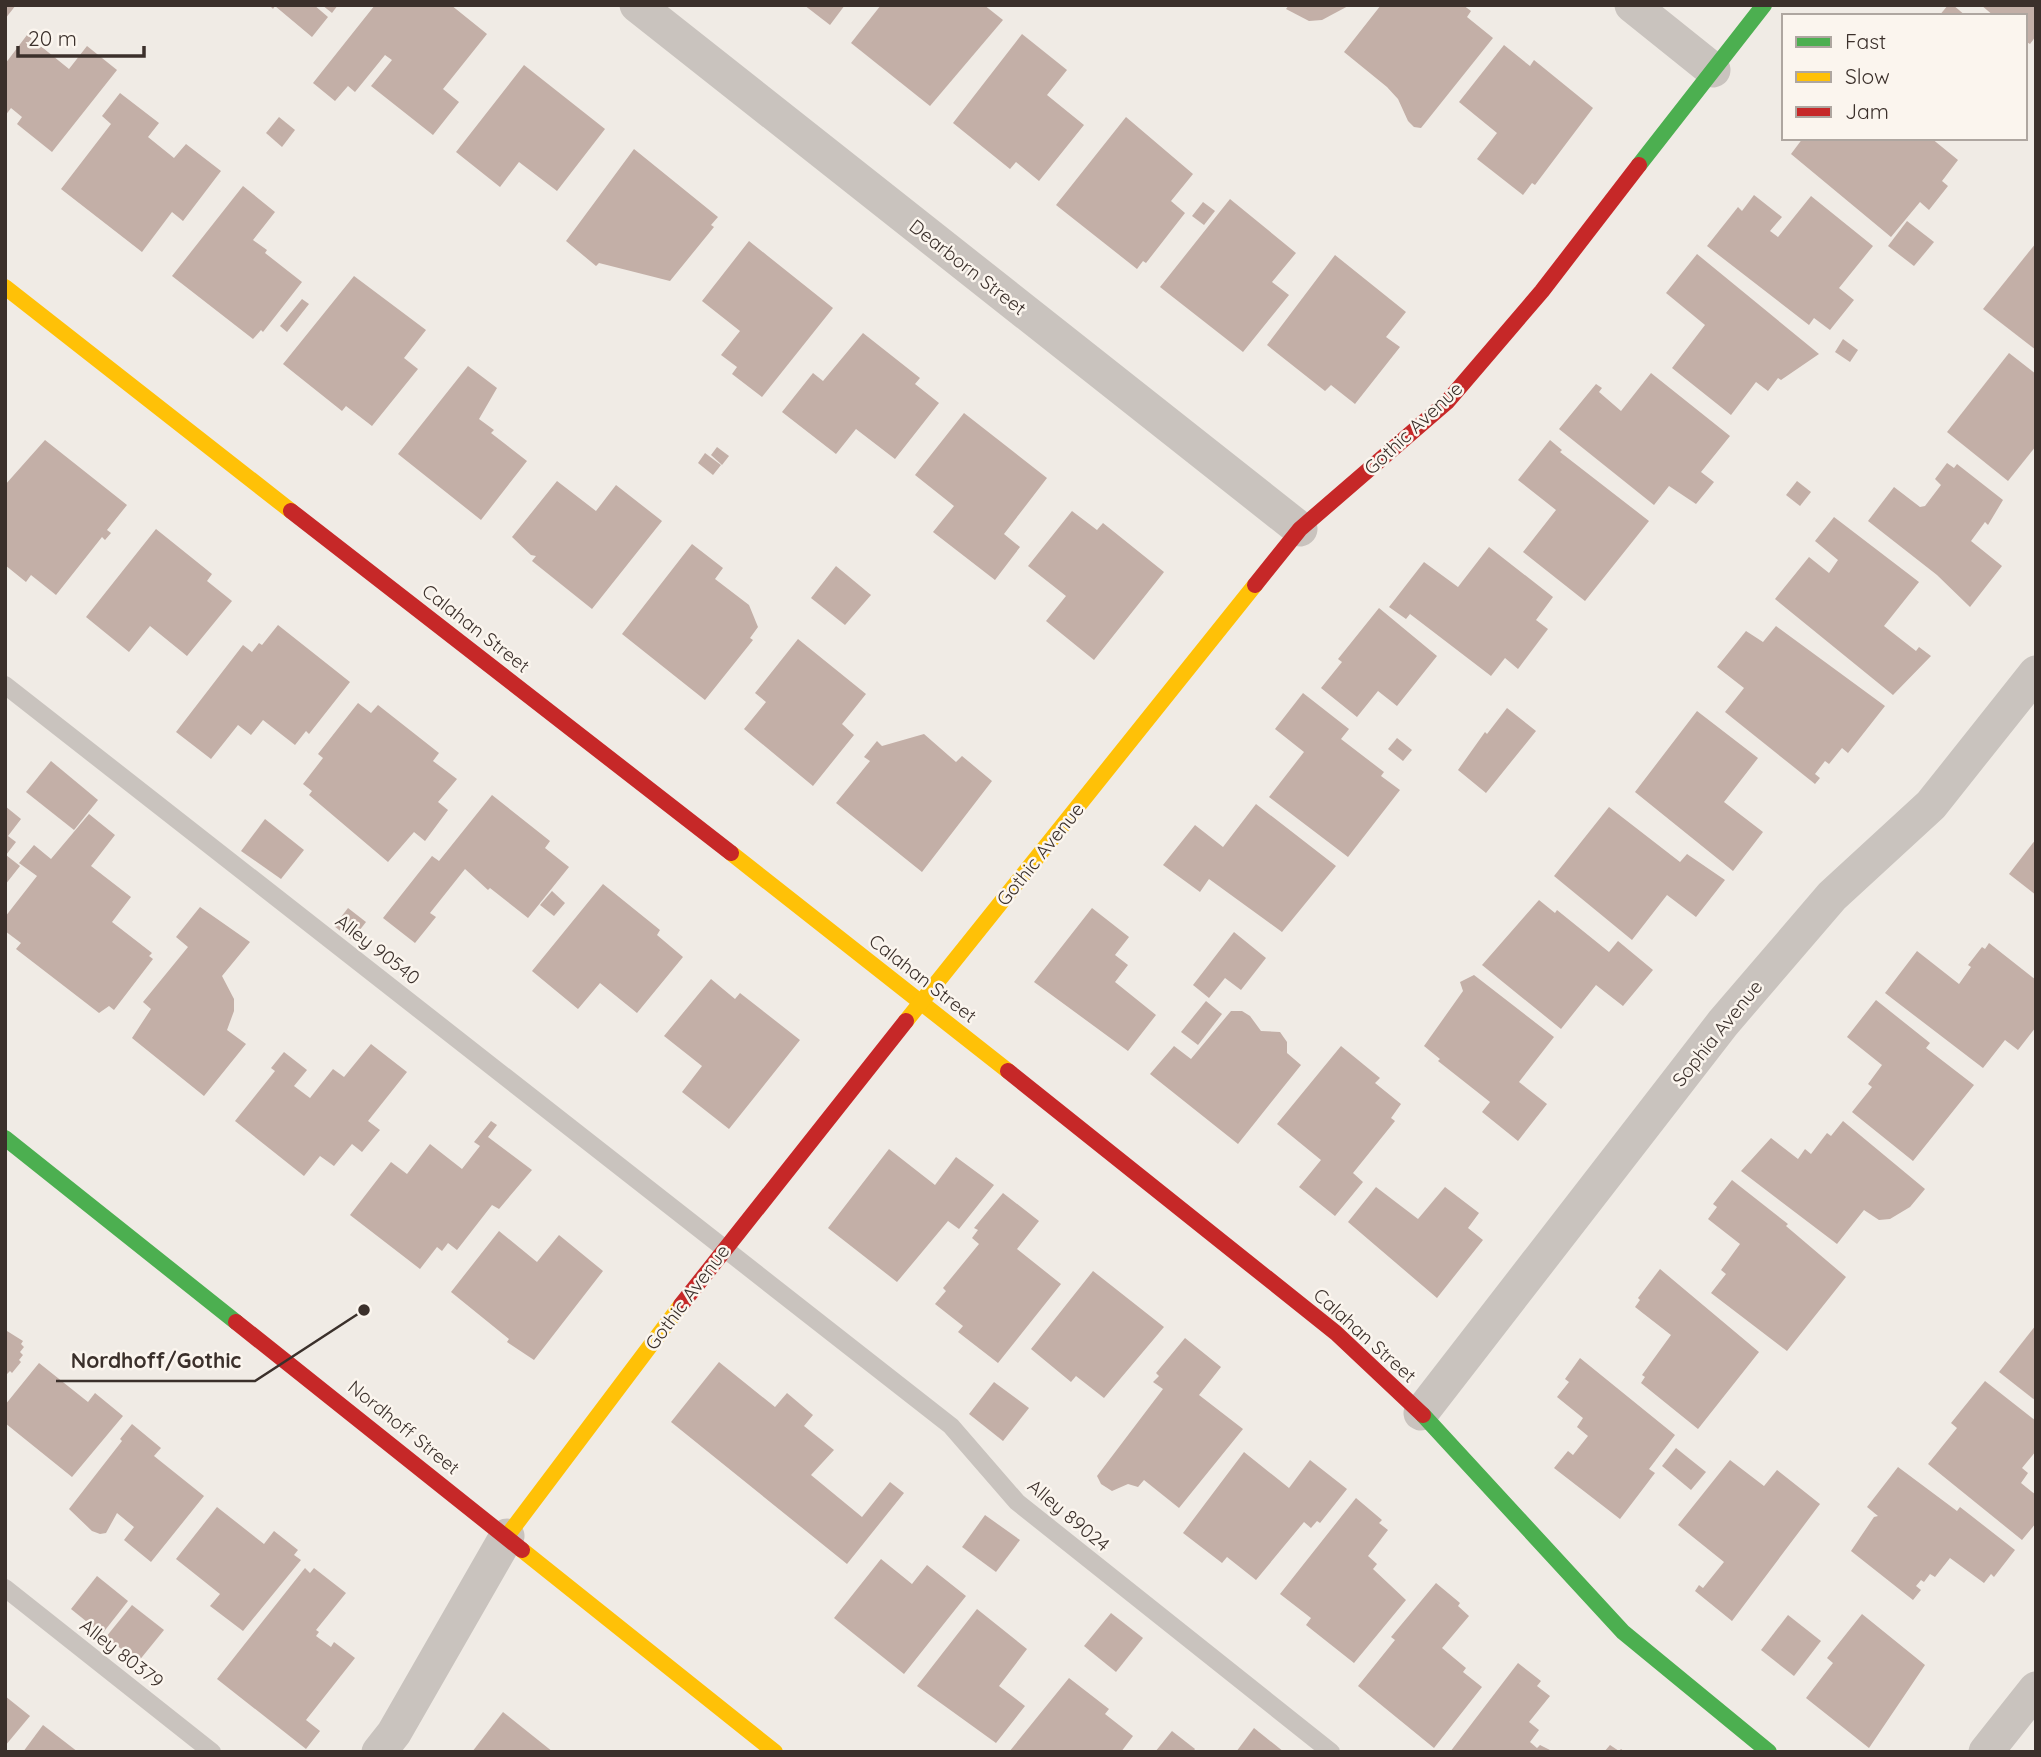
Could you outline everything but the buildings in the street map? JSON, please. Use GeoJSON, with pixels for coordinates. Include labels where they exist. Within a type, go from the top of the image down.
{"type":"FeatureCollection","features":[{"type":"Feature","properties":{"kind":"street","name":"Dearborn Street"},"geometry":{"type":"LineString","coordinates":[[637,5],[1300,529]]}},
{"type":"Feature","properties":{"kind":"street"},"geometry":{"type":"LineString","coordinates":[[1632,5],[1713,70]]}},
{"type":"Feature","properties":{"kind":"street","name":"Gothic Avenue"},"geometry":{"type":"LineString","coordinates":[[379,1752],[394,1732],[507,1536],[725,1247],[1300,529],[1447,402],[1542,291],[1764,5]]}},
{"type":"Feature","properties":{"kind":"street","name":"Calahan Street"},"geometry":{"type":"LineString","coordinates":[[5,287],[921,1002],[1336,1333],[1421,1413],[1623,1632],[1769,1752]]}},
{"type":"Feature","properties":{"kind":"street","name":"Sophia Avenue"},"geometry":{"type":"LineString","coordinates":[[1421,1413],[1723,1023],[1832,895],[1931,805],[2036,673]]}},
{"type":"Feature","properties":{"kind":"street","name":"Nordhoff Street"},"geometry":{"type":"LineString","coordinates":[[5,1138],[775,1752]]}},
{"type":"Feature","properties":{"kind":"street"},"geometry":{"type":"LineString","coordinates":[[1986,1752],[2036,1689]]}},
{"type":"Feature","properties":{"kind":"lane","name":"Alley 90540"},"geometry":{"type":"LineString","coordinates":[[5,685],[725,1247]]}},
{"type":"Feature","properties":{"kind":"lane","name":"Alley 89024"},"geometry":{"type":"LineString","coordinates":[[725,1247],[951,1426],[1017,1502],[1331,1752]]}},
{"type":"Feature","properties":{"kind":"lane","name":"Alley 80379"},"geometry":{"type":"LineString","coordinates":[[5,1588],[212,1752]]}},
{"type":"Feature","properties":{"kind":"traffic: fast"},"geometry":{"type":"LineString","coordinates":[[1639,165],[1764,5]]}},
{"type":"Feature","properties":{"kind":"traffic: fast"},"geometry":{"type":"LineString","coordinates":[[5,1138],[236,1322]]}},
{"type":"Feature","properties":{"kind":"traffic: fast"},"geometry":{"type":"LineString","coordinates":[[1423,1415],[1623,1632],[1769,1752]]}},
{"type":"Feature","properties":{"kind":"traffic: slow"},"geometry":{"type":"LineString","coordinates":[[5,287],[291,511]]}},
{"type":"Feature","properties":{"kind":"traffic: slow"},"geometry":{"type":"LineString","coordinates":[[906,1021],[1255,585]]}},
{"type":"Feature","properties":{"kind":"traffic: slow"},"geometry":{"type":"LineString","coordinates":[[731,853],[1008,1071]]}},
{"type":"Feature","properties":{"kind":"traffic: slow"},"geometry":{"type":"LineString","coordinates":[[507,1536],[681,1305]]}},
{"type":"Feature","properties":{"kind":"traffic: slow"},"geometry":{"type":"LineString","coordinates":[[522,1550],[775,1752]]}},
{"type":"Feature","properties":{"kind":"traffic: jam"},"geometry":{"type":"LineString","coordinates":[[1255,585],[1300,529],[1447,402],[1542,291],[1639,165]]}},
{"type":"Feature","properties":{"kind":"traffic: jam"},"geometry":{"type":"LineString","coordinates":[[291,511],[731,853]]}},
{"type":"Feature","properties":{"kind":"traffic: jam"},"geometry":{"type":"LineString","coordinates":[[681,1305],[906,1021]]}},
{"type":"Feature","properties":{"kind":"traffic: jam"},"geometry":{"type":"LineString","coordinates":[[1008,1071],[1336,1333],[1423,1415]]}},
{"type":"Feature","properties":{"kind":"traffic: jam"},"geometry":{"type":"LineString","coordinates":[[236,1322],[522,1550]]}},
{"type":"Feature","properties":{"kind":"place","name":"Nordhoff/Gothic"},"geometry":{"type":"Point","coordinates":[364,1310]}}]}
